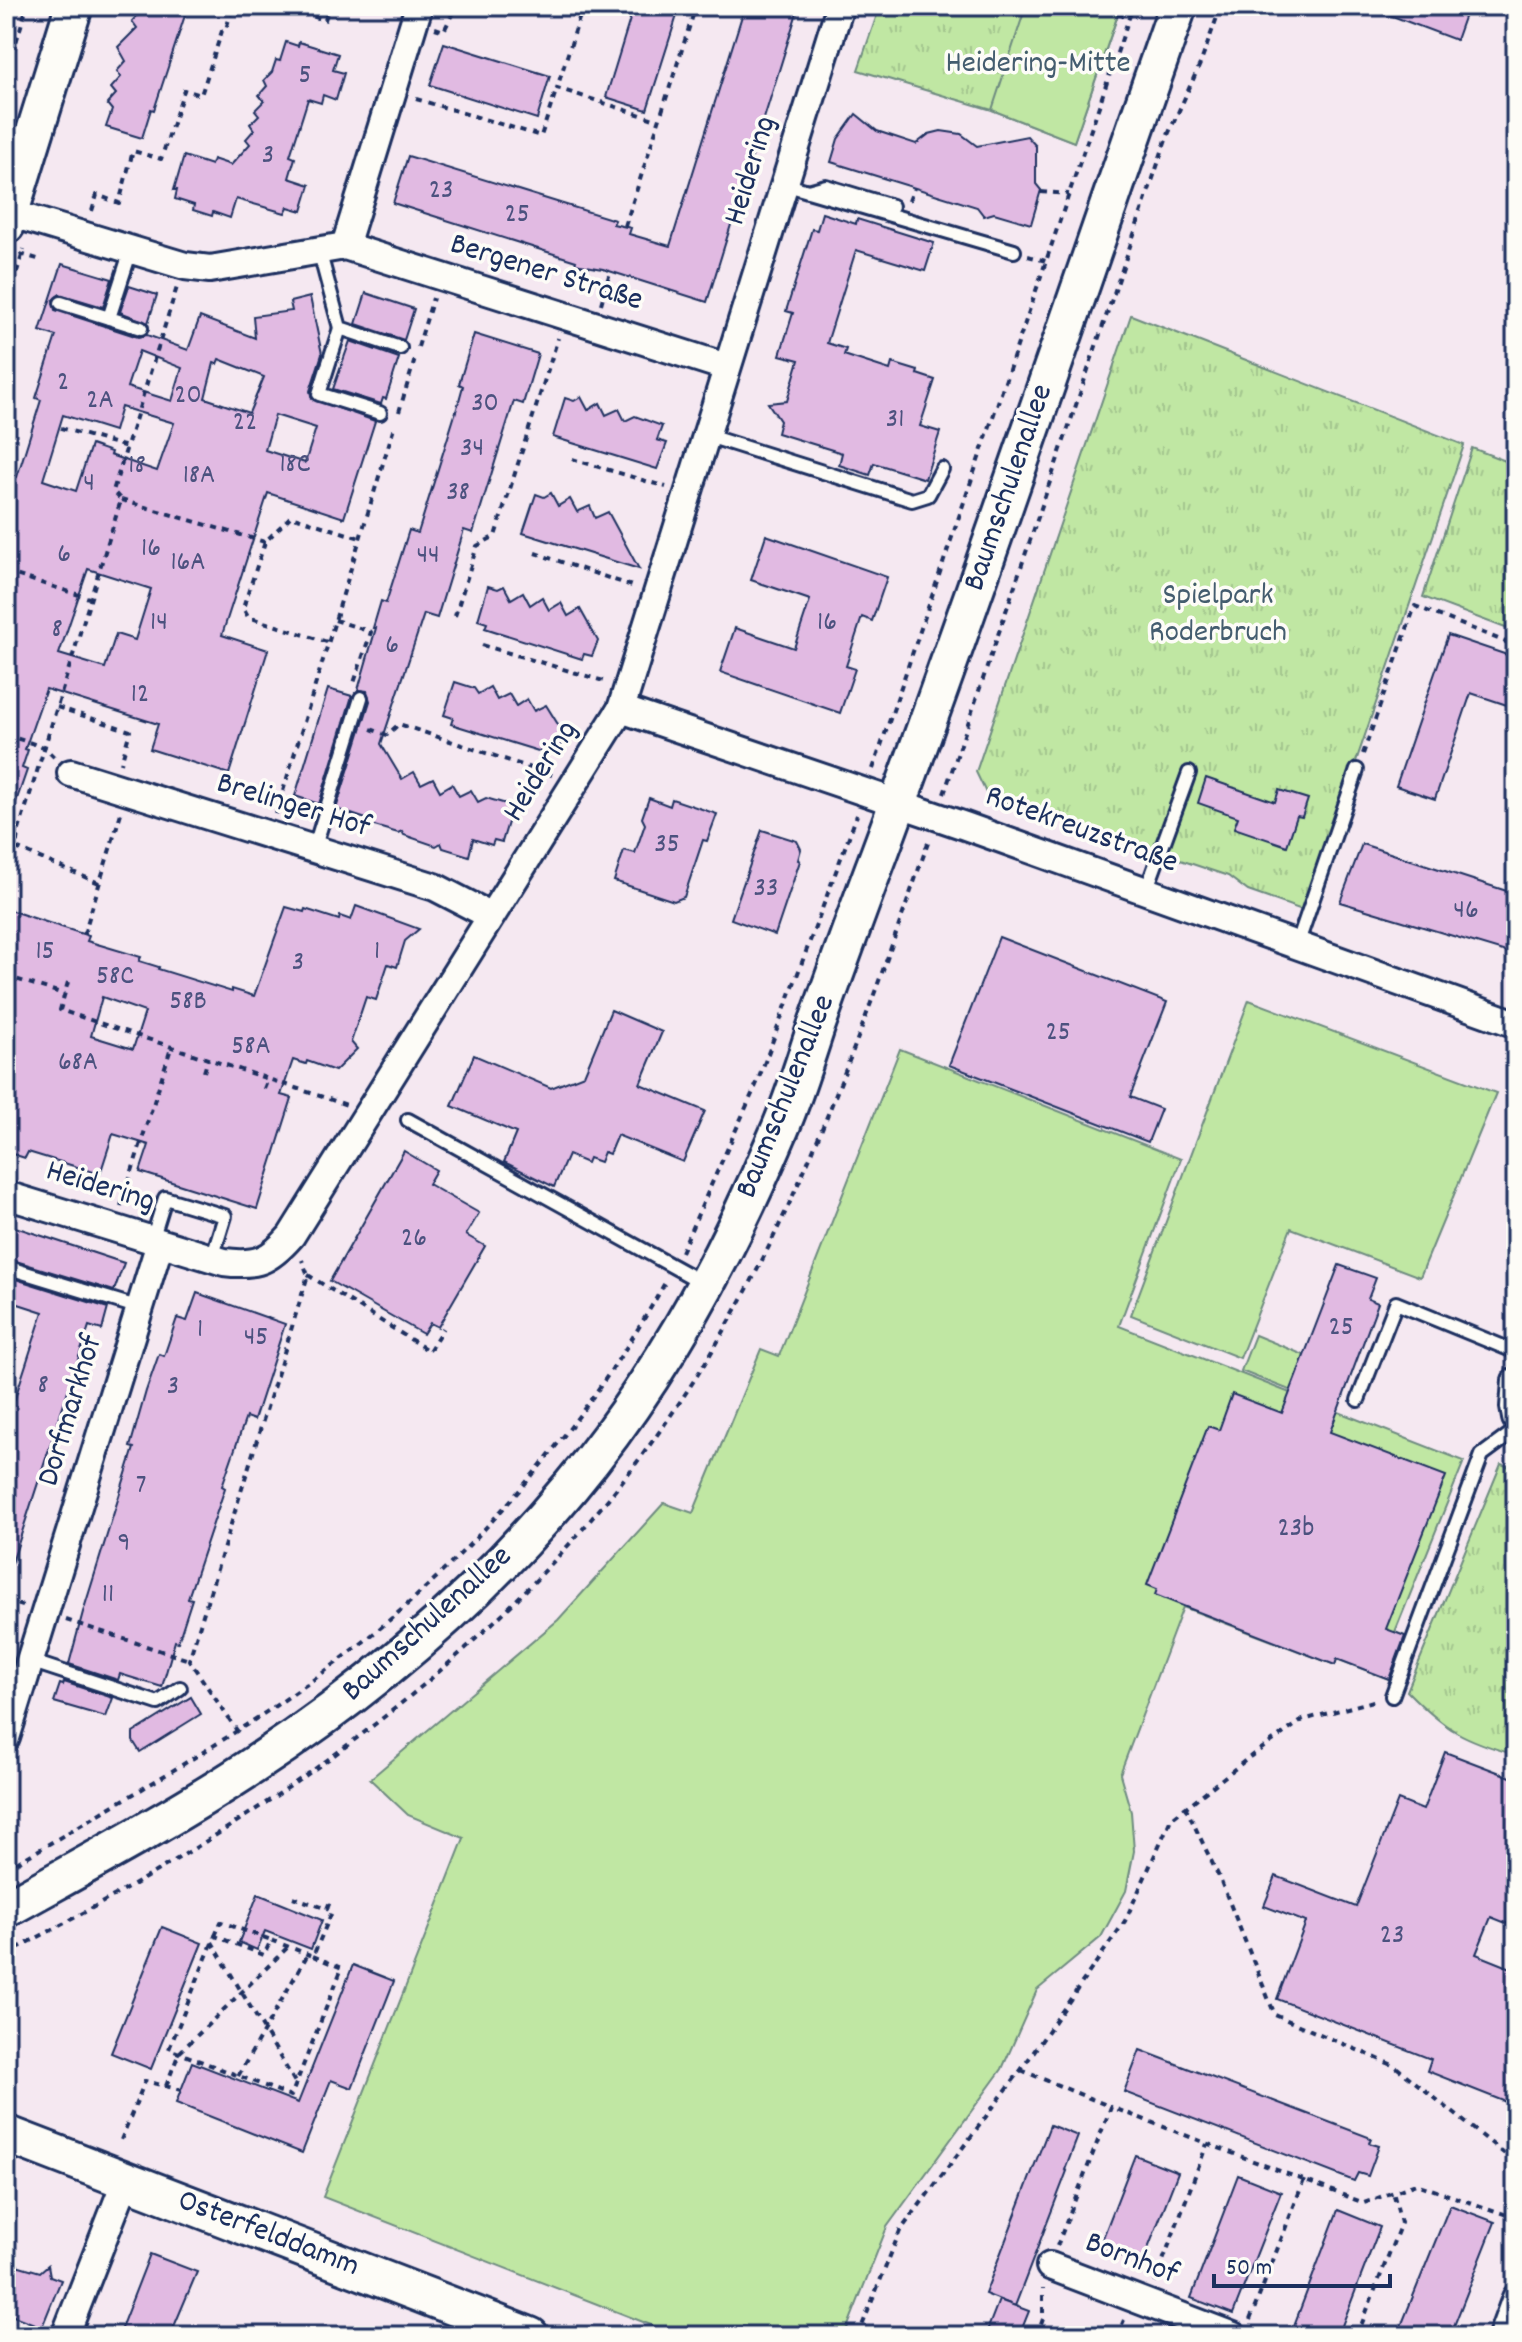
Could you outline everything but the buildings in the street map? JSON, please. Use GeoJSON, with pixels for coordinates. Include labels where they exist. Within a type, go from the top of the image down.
{"type":"FeatureCollection","features":[{"type":"Feature","properties":{"kind":"main road"},"geometry":{"type":"LineString","coordinates":[[9,226],[74,6]]}},
{"type":"Feature","properties":{"kind":"main road","name":"Baumschulenallee"},"geometry":{"type":"LineString","coordinates":[[6,1909],[153,1827],[248,1769],[333,1710],[404,1655],[491,1574],[571,1487],[632,1407],[705,1284],[779,1133],[899,804],[1178,6]]}},
{"type":"Feature","properties":{"kind":"main road","name":"Osterfelddamm"},"geometry":{"type":"LineString","coordinates":[[6,2134],[530,2336]]}},
{"type":"Feature","properties":{"kind":"street"},"geometry":{"type":"LineString","coordinates":[[332,248],[392,91],[419,6]]}},
{"type":"Feature","properties":{"kind":"street","name":"Heidering"},"geometry":{"type":"LineString","coordinates":[[6,1195],[212,1258],[243,1264],[261,1261],[277,1252],[291,1236],[625,699],[726,367],[796,188],[840,6]]}},
{"type":"Feature","properties":{"kind":"street","name":"Bergener Straße"},"geometry":{"type":"LineString","coordinates":[[9,226],[210,269],[332,248],[440,276],[726,367]]}},
{"type":"Feature","properties":{"kind":"street","name":"Rotekreuzstraße"},"geometry":{"type":"LineString","coordinates":[[625,699],[865,792],[1516,1024]]}},
{"type":"Feature","properties":{"kind":"street","name":"Brelinger Hof"},"geometry":{"type":"LineString","coordinates":[[71,773],[435,887],[491,916]]}},
{"type":"Feature","properties":{"kind":"street","name":"Dorfmarkhof"},"geometry":{"type":"LineString","coordinates":[[6,1738],[140,1308],[156,1241]]}},
{"type":"Feature","properties":{"kind":"street"},"geometry":{"type":"LineString","coordinates":[[1516,1381],[1516,1418]]}},
{"type":"Feature","properties":{"kind":"street"},"geometry":{"type":"LineString","coordinates":[[65,2336],[126,2180]]}},
{"type":"Feature","properties":{"kind":"street","name":"Bornhof"},"geometry":{"type":"LineString","coordinates":[[1050,2266],[1147,2302],[1240,2331]]}},
{"type":"Feature","properties":{"kind":"street"},"geometry":{"type":"LineString","coordinates":[[1502,2336],[1516,2298]]}},
{"type":"Feature","properties":{"kind":"lane"},"geometry":{"type":"LineString","coordinates":[[796,188],[826,186],[892,206]]}},
{"type":"Feature","properties":{"kind":"lane"},"geometry":{"type":"LineString","coordinates":[[796,188],[1014,251]]}},
{"type":"Feature","properties":{"kind":"lane"},"geometry":{"type":"LineString","coordinates":[[332,248],[340,328],[319,394],[380,413]]}},
{"type":"Feature","properties":{"kind":"lane"},"geometry":{"type":"LineString","coordinates":[[109,318],[131,250]]}},
{"type":"Feature","properties":{"kind":"lane"},"geometry":{"type":"LineString","coordinates":[[61,303],[141,328]]}},
{"type":"Feature","properties":{"kind":"lane"},"geometry":{"type":"LineString","coordinates":[[340,328],[400,348]]}},
{"type":"Feature","properties":{"kind":"lane"},"geometry":{"type":"LineString","coordinates":[[705,435],[912,500],[928,495],[942,469]]}},
{"type":"Feature","properties":{"kind":"lane"},"geometry":{"type":"LineString","coordinates":[[314,849],[361,698]]}},
{"type":"Feature","properties":{"kind":"lane"},"geometry":{"type":"LineString","coordinates":[[1297,945],[1357,770]]}},
{"type":"Feature","properties":{"kind":"lane"},"geometry":{"type":"LineString","coordinates":[[1146,891],[1189,773]]}},
{"type":"Feature","properties":{"kind":"lane"},"geometry":{"type":"LineString","coordinates":[[408,1120],[705,1284]]}},
{"type":"Feature","properties":{"kind":"lane"},"geometry":{"type":"LineString","coordinates":[[156,1241],[165,1198],[225,1216],[212,1258]]}},
{"type":"Feature","properties":{"kind":"lane"},"geometry":{"type":"LineString","coordinates":[[6,1267],[140,1308]]}},
{"type":"Feature","properties":{"kind":"lane"},"geometry":{"type":"LineString","coordinates":[[1358,1400],[1396,1303],[1516,1352]]}},
{"type":"Feature","properties":{"kind":"lane"},"geometry":{"type":"LineString","coordinates":[[1392,1696],[1482,1455],[1516,1430]]}},
{"type":"Feature","properties":{"kind":"lane"},"geometry":{"type":"LineString","coordinates":[[30,1661],[158,1703],[180,1688]]}},
{"type":"Feature","properties":{"kind":"path"},"geometry":{"type":"LineString","coordinates":[[6,76],[27,6]]}},
{"type":"Feature","properties":{"kind":"path"},"geometry":{"type":"LineString","coordinates":[[97,195],[119,203],[133,151],[161,159],[184,90],[201,95],[233,6]]}},
{"type":"Feature","properties":{"kind":"path"},"geometry":{"type":"LineString","coordinates":[[279,6],[325,20],[329,6]]}},
{"type":"Feature","properties":{"kind":"path"},"geometry":{"type":"LineString","coordinates":[[444,31],[456,6]]}},
{"type":"Feature","properties":{"kind":"path"},"geometry":{"type":"LineString","coordinates":[[392,91],[541,136],[583,6]]}},
{"type":"Feature","properties":{"kind":"path"},"geometry":{"type":"LineString","coordinates":[[625,226],[696,6]]}},
{"type":"Feature","properties":{"kind":"path"},"geometry":{"type":"LineString","coordinates":[[1095,6],[1129,18]]}},
{"type":"Feature","properties":{"kind":"path"},"geometry":{"type":"LineString","coordinates":[[6,1869],[238,1732],[373,1634],[433,1581],[489,1525],[574,1422],[650,1310],[699,1217],[757,1083],[865,792],[1133,6]]}},
{"type":"Feature","properties":{"kind":"path"},"geometry":{"type":"LineString","coordinates":[[6,1954],[70,1921],[174,1860],[336,1756],[456,1659],[527,1592],[593,1518],[654,1441],[708,1358],[757,1269],[808,1159],[870,1008],[1167,137],[1201,62],[1221,6]]}},
{"type":"Feature","properties":{"kind":"path"},"geometry":{"type":"LineString","coordinates":[[557,88],[660,121]]}},
{"type":"Feature","properties":{"kind":"path"},"geometry":{"type":"LineString","coordinates":[[1041,192],[1069,194]]}},
{"type":"Feature","properties":{"kind":"path"},"geometry":{"type":"LineString","coordinates":[[9,226],[41,260]]}},
{"type":"Feature","properties":{"kind":"path"},"geometry":{"type":"LineString","coordinates":[[185,266],[164,323],[113,491],[121,500],[265,542]]}},
{"type":"Feature","properties":{"kind":"path"},"geometry":{"type":"LineString","coordinates":[[595,325],[610,272]]}},
{"type":"Feature","properties":{"kind":"path"},"geometry":{"type":"LineString","coordinates":[[269,835],[440,276]]}},
{"type":"Feature","properties":{"kind":"path"},"geometry":{"type":"LineString","coordinates":[[455,616],[477,546],[495,536],[566,316]]}},
{"type":"Feature","properties":{"kind":"path"},"geometry":{"type":"LineString","coordinates":[[61,428],[127,447]]}},
{"type":"Feature","properties":{"kind":"path"},"geometry":{"type":"LineString","coordinates":[[572,459],[688,494]]}},
{"type":"Feature","properties":{"kind":"path"},"geometry":{"type":"LineString","coordinates":[[99,883],[16,848],[18,833],[121,500]]}},
{"type":"Feature","properties":{"kind":"path"},"geometry":{"type":"LineString","coordinates":[[327,642],[248,617],[243,608],[265,542],[291,516],[360,538]]}},
{"type":"Feature","properties":{"kind":"path"},"geometry":{"type":"LineString","coordinates":[[535,553],[656,594]]}},
{"type":"Feature","properties":{"kind":"path"},"geometry":{"type":"LineString","coordinates":[[6,572],[89,598]]}},
{"type":"Feature","properties":{"kind":"path"},"geometry":{"type":"LineString","coordinates":[[1357,770],[1415,606],[1516,646]]}},
{"type":"Feature","properties":{"kind":"path"},"geometry":{"type":"LineString","coordinates":[[335,620],[371,632],[353,688],[361,698]]}},
{"type":"Feature","properties":{"kind":"path"},"geometry":{"type":"LineString","coordinates":[[482,645],[625,699]]}},
{"type":"Feature","properties":{"kind":"path"},"geometry":{"type":"LineString","coordinates":[[57,707],[130,731],[119,771],[128,792],[84,934]]}},
{"type":"Feature","properties":{"kind":"path"},"geometry":{"type":"LineString","coordinates":[[353,724],[387,735],[399,724],[547,772],[572,788]]}},
{"type":"Feature","properties":{"kind":"path"},"geometry":{"type":"LineString","coordinates":[[6,735],[44,747]]}},
{"type":"Feature","properties":{"kind":"path"},"geometry":{"type":"LineString","coordinates":[[6,829],[18,833]]}},
{"type":"Feature","properties":{"kind":"path"},"geometry":{"type":"LineString","coordinates":[[6,976],[64,994]]}},
{"type":"Feature","properties":{"kind":"path"},"geometry":{"type":"LineString","coordinates":[[68,982],[60,1010],[342,1102],[366,1116]]}},
{"type":"Feature","properties":{"kind":"path"},"geometry":{"type":"LineString","coordinates":[[114,1228],[171,1048]]}},
{"type":"Feature","properties":{"kind":"path"},"geometry":{"type":"LineString","coordinates":[[204,1072],[208,1059]]}},
{"type":"Feature","properties":{"kind":"path"},"geometry":{"type":"LineString","coordinates":[[264,1089],[268,1079]]}},
{"type":"Feature","properties":{"kind":"path"},"geometry":{"type":"LineString","coordinates":[[291,1236],[308,1275],[429,1351],[443,1328]]}},
{"type":"Feature","properties":{"kind":"path"},"geometry":{"type":"LineString","coordinates":[[189,1660],[308,1275]]}},
{"type":"Feature","properties":{"kind":"path"},"geometry":{"type":"LineString","coordinates":[[45,1613],[189,1660],[238,1732]]}},
{"type":"Feature","properties":{"kind":"path"},"geometry":{"type":"LineString","coordinates":[[858,2336],[900,2231],[1021,2070],[1125,1921],[1171,1819],[1303,1720],[1392,1696]]}},
{"type":"Feature","properties":{"kind":"path"},"geometry":{"type":"LineString","coordinates":[[1185,1806],[1220,1879],[1275,2015],[1395,2066],[1516,2163]]}},
{"type":"Feature","properties":{"kind":"path"},"geometry":{"type":"LineString","coordinates":[[6,1848],[15,1864]]}},
{"type":"Feature","properties":{"kind":"path"},"geometry":{"type":"LineString","coordinates":[[238,2076],[311,1955],[332,1912],[293,1897]]}},
{"type":"Feature","properties":{"kind":"path"},"geometry":{"type":"LineString","coordinates":[[327,1909],[331,1899]]}},
{"type":"Feature","properties":{"kind":"path"},"geometry":{"type":"LineString","coordinates":[[221,1922],[311,1955],[342,1968],[291,2096],[169,2049],[221,1922]]}},
{"type":"Feature","properties":{"kind":"path"},"geometry":{"type":"LineString","coordinates":[[215,1936],[264,1955],[271,1940]]}},
{"type":"Feature","properties":{"kind":"path"},"geometry":{"type":"LineString","coordinates":[[212,1942],[296,2084]]}},
{"type":"Feature","properties":{"kind":"path"},"geometry":{"type":"LineString","coordinates":[[166,2086],[179,2053],[288,1947]]}},
{"type":"Feature","properties":{"kind":"path"},"geometry":{"type":"LineString","coordinates":[[1021,2070],[1364,2203],[1416,2184],[1516,2218]]}},
{"type":"Feature","properties":{"kind":"path"},"geometry":{"type":"LineString","coordinates":[[121,2140],[145,2081],[181,2090]]}},
{"type":"Feature","properties":{"kind":"path"},"geometry":{"type":"LineString","coordinates":[[1037,2336],[1043,2319],[1043,2282],[1111,2107]]}},
{"type":"Feature","properties":{"kind":"path"},"geometry":{"type":"LineString","coordinates":[[1147,2302],[1208,2143]]}},
{"type":"Feature","properties":{"kind":"path"},"geometry":{"type":"LineString","coordinates":[[1240,2331],[1304,2180]]}},
{"type":"Feature","properties":{"kind":"path"},"geometry":{"type":"LineString","coordinates":[[1357,2336],[1401,2223],[1393,2192]]}},
{"type":"Feature","properties":{"kind":"green space","name":"Heidering-Mitte"},"geometry":{"type":"Polygon","coordinates":[[[880,6],[1121,6],[1074,142],[992,110],[858,70],[880,6]]]}},
{"type":"Feature","properties":{"kind":"green space"},"geometry":{"type":"Polygon","coordinates":[[[1026,6],[1095,6],[1118,14],[1074,142],[992,110],[1026,6]]]}},
{"type":"Feature","properties":{"kind":"green space","name":"Spielpark Roderbruch"},"geometry":{"type":"Polygon","coordinates":[[[1131,315],[1464,445],[1305,911],[1248,891],[1228,876],[987,795],[976,772],[1131,315]]]}},
{"type":"Feature","properties":{"kind":"green space"},"geometry":{"type":"Polygon","coordinates":[[[1472,448],[1516,465],[1516,632],[1423,597],[1472,448]]]}},
{"type":"Feature","properties":{"kind":"green space"},"geometry":{"type":"Polygon","coordinates":[[[1249,1000],[1496,1093],[1420,1277],[1291,1228],[1240,1358],[1131,1315],[1249,1000]]]}},
{"type":"Feature","properties":{"kind":"green space"},"geometry":{"type":"Polygon","coordinates":[[[900,1049],[1181,1159],[1119,1326],[1464,1461],[1395,1632],[1407,1637],[1391,1680],[1337,1659],[1335,1665],[1183,1607],[1120,1774],[1131,1812],[1134,1851],[1126,1891],[1101,1937],[1037,1990],[1002,2069],[887,2227],[844,2336],[679,2336],[323,2197],[464,1838],[408,1815],[370,1779],[558,1620],[664,1503],[693,1513],[761,1349],[779,1356],[900,1049]]]}},
{"type":"Feature","properties":{"kind":"green space"},"geometry":{"type":"Polygon","coordinates":[[[1255,1335],[1304,1355],[1292,1391],[1241,1371],[1255,1335]]]}},
{"type":"Feature","properties":{"kind":"green space"},"geometry":{"type":"Polygon","coordinates":[[[1501,1464],[1516,1469],[1516,1755],[1456,1732],[1407,1691],[1501,1464]]]}}]}
